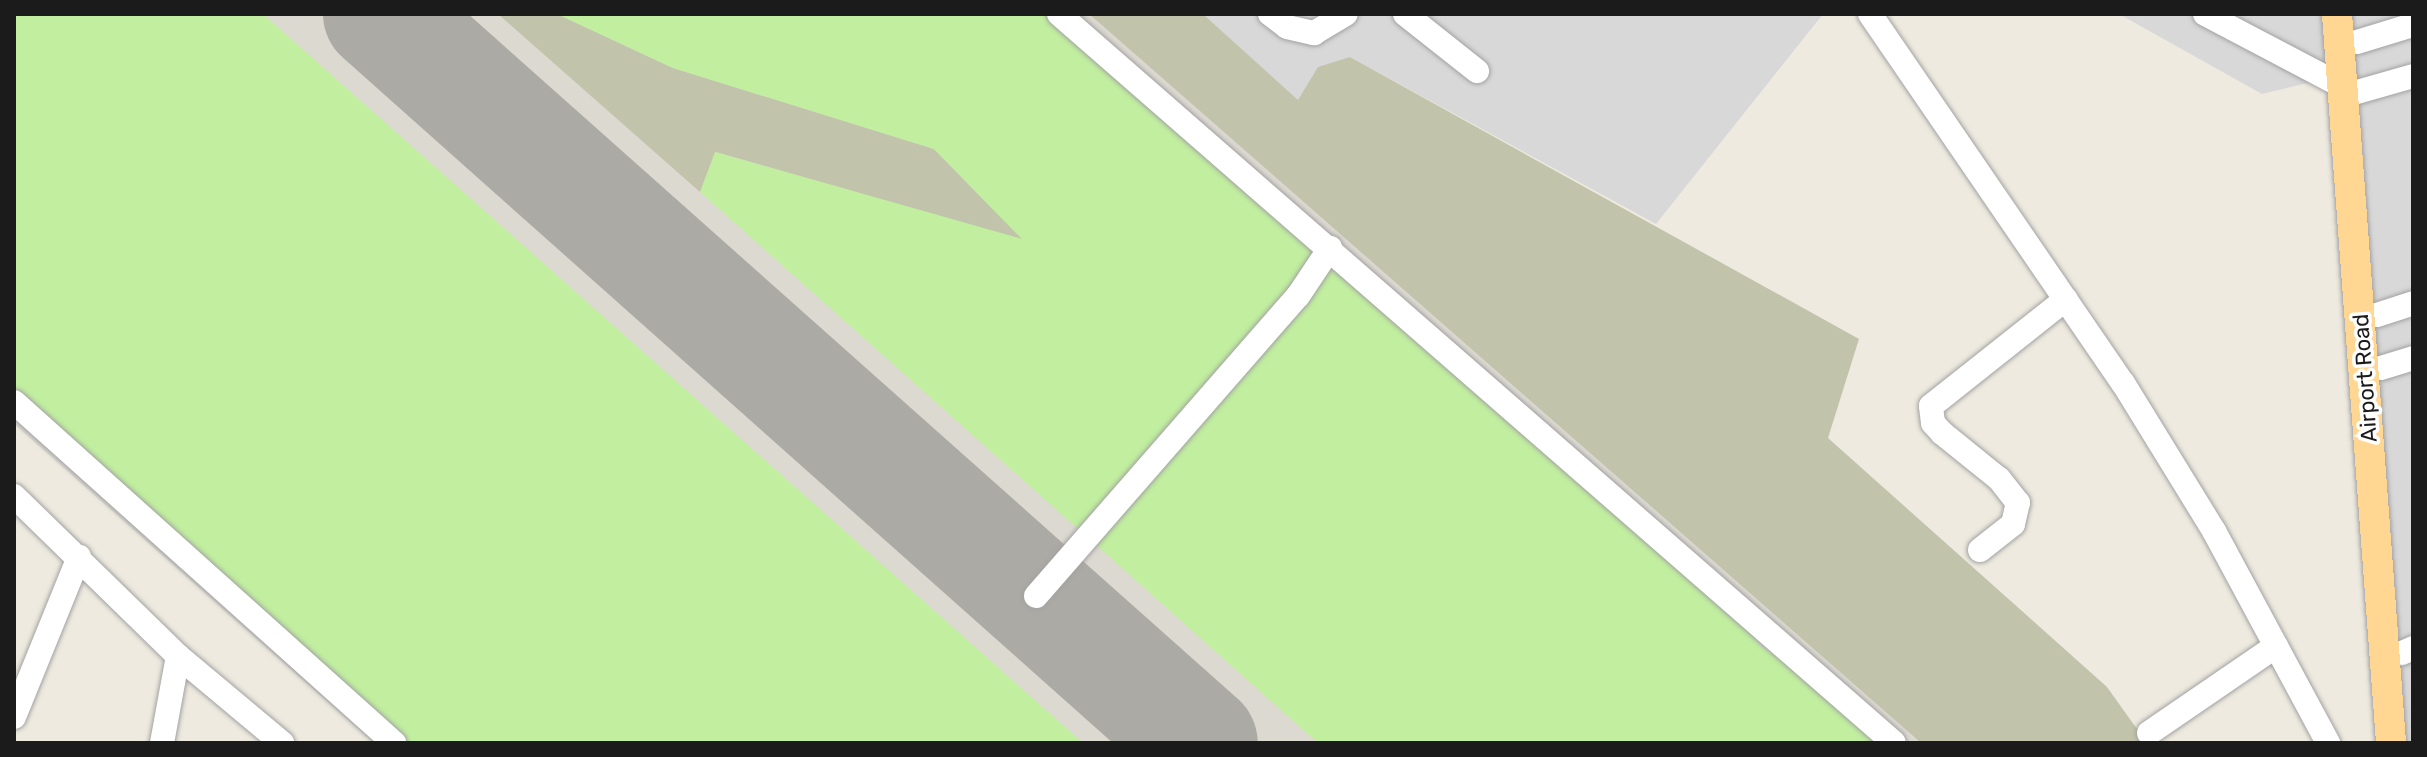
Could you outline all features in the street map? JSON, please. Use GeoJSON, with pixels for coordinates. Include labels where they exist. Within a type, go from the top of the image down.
{"type":"FeatureCollection","features":[{"type":"Feature","properties":{"kind":"main road","name":"Airport Road"},"geometry":{"type":"LineString","coordinates":[[2337,14],[2377,315],[2407,650],[2408,743]]}},
{"type":"Feature","properties":{"kind":"main road","name":"Airport Road"},"geometry":{"type":"LineString","coordinates":[[2356,28],[2349,91],[2391,743]]}},
{"type":"Feature","properties":{"kind":"street"},"geometry":{"type":"LineString","coordinates":[[1059,14],[1894,743]]}},
{"type":"Feature","properties":{"kind":"street"},"geometry":{"type":"LineString","coordinates":[[1270,14],[1287,27],[1314,33],[1346,14]]}},
{"type":"Feature","properties":{"kind":"street"},"geometry":{"type":"LineString","coordinates":[[1405,14],[1477,71]]}},
{"type":"Feature","properties":{"kind":"street"},"geometry":{"type":"LineString","coordinates":[[1870,14],[2066,299],[2214,531],[2328,743]]}},
{"type":"Feature","properties":{"kind":"street"},"geometry":{"type":"LineString","coordinates":[[2205,14],[2349,91],[2413,76]]}},
{"type":"Feature","properties":{"kind":"street"},"geometry":{"type":"LineString","coordinates":[[2356,28],[2413,25]]}},
{"type":"Feature","properties":{"kind":"street"},"geometry":{"type":"LineString","coordinates":[[1036,596],[1298,296],[1330,248]]}},
{"type":"Feature","properties":{"kind":"street"},"geometry":{"type":"LineString","coordinates":[[1980,550],[2013,524],[2018,503],[2013,492],[1933,423],[1931,406],[2066,299]]}},
{"type":"Feature","properties":{"kind":"street"},"geometry":{"type":"LineString","coordinates":[[2377,315],[2413,303]]}},
{"type":"Feature","properties":{"kind":"street"},"geometry":{"type":"LineString","coordinates":[[2381,368],[2413,358]]}},
{"type":"Feature","properties":{"kind":"street"},"geometry":{"type":"LineString","coordinates":[[14,402],[394,743]]}},
{"type":"Feature","properties":{"kind":"street"},"geometry":{"type":"LineString","coordinates":[[14,496],[178,656],[282,743]]}},
{"type":"Feature","properties":{"kind":"street"},"geometry":{"type":"LineString","coordinates":[[14,717],[79,557]]}},
{"type":"Feature","properties":{"kind":"street"},"geometry":{"type":"LineString","coordinates":[[2149,733],[2276,646]]}},
{"type":"Feature","properties":{"kind":"street"},"geometry":{"type":"LineString","coordinates":[[162,743],[178,656]]}},
{"type":"Feature","properties":{"kind":"shaded area"},"geometry":{"type":"Polygon","coordinates":[[[14,14],[1089,14],[1921,743],[374,743],[14,424],[14,14]]]}},
{"type":"Feature","properties":{"kind":"shaded area"},"geometry":{"type":"Polygon","coordinates":[[[498,14],[557,14],[673,68],[934,149],[1023,240],[716,152],[700,192],[498,14]]]}},
{"type":"Feature","properties":{"kind":"shaded area"},"geometry":{"type":"Polygon","coordinates":[[[1089,14],[1203,14],[1298,100],[1318,67],[1350,57],[1859,339],[1828,438],[2107,687],[2147,743],[1921,743],[1089,14]]]}},
{"type":"Feature","properties":{"kind":"shaded area"},"geometry":{"type":"Polygon","coordinates":[[[1203,14],[1823,14],[1656,224],[1350,57],[1298,101],[1203,14]]]}},
{"type":"Feature","properties":{"kind":"shaded area"},"geometry":{"type":"Polygon","coordinates":[[[2119,14],[2413,14],[2413,743],[2399,743],[2352,72],[2262,94],[2119,14]]]}},
{"type":"Feature","properties":{"kind":"green space"},"geometry":{"type":"Polygon","coordinates":[[[14,14],[263,14],[1083,743],[406,743],[14,394],[14,14]]]}},
{"type":"Feature","properties":{"kind":"green space"},"geometry":{"type":"Polygon","coordinates":[[[557,14],[1049,14],[1317,247],[1310,268],[1078,529],[700,192],[715,152],[1022,239],[934,149],[673,68],[557,14]]]}},
{"type":"Feature","properties":{"kind":"green space"},"geometry":{"type":"Polygon","coordinates":[[[1329,262],[1746,628],[1762,648],[1781,657],[1885,743],[1318,743],[1094,543],[1329,262]]]}},
{"type":"Feature","properties":{"kind":"runway"},"geometry":{"type":"LineString","coordinates":[[381,14],[1200,743]]}}]}
